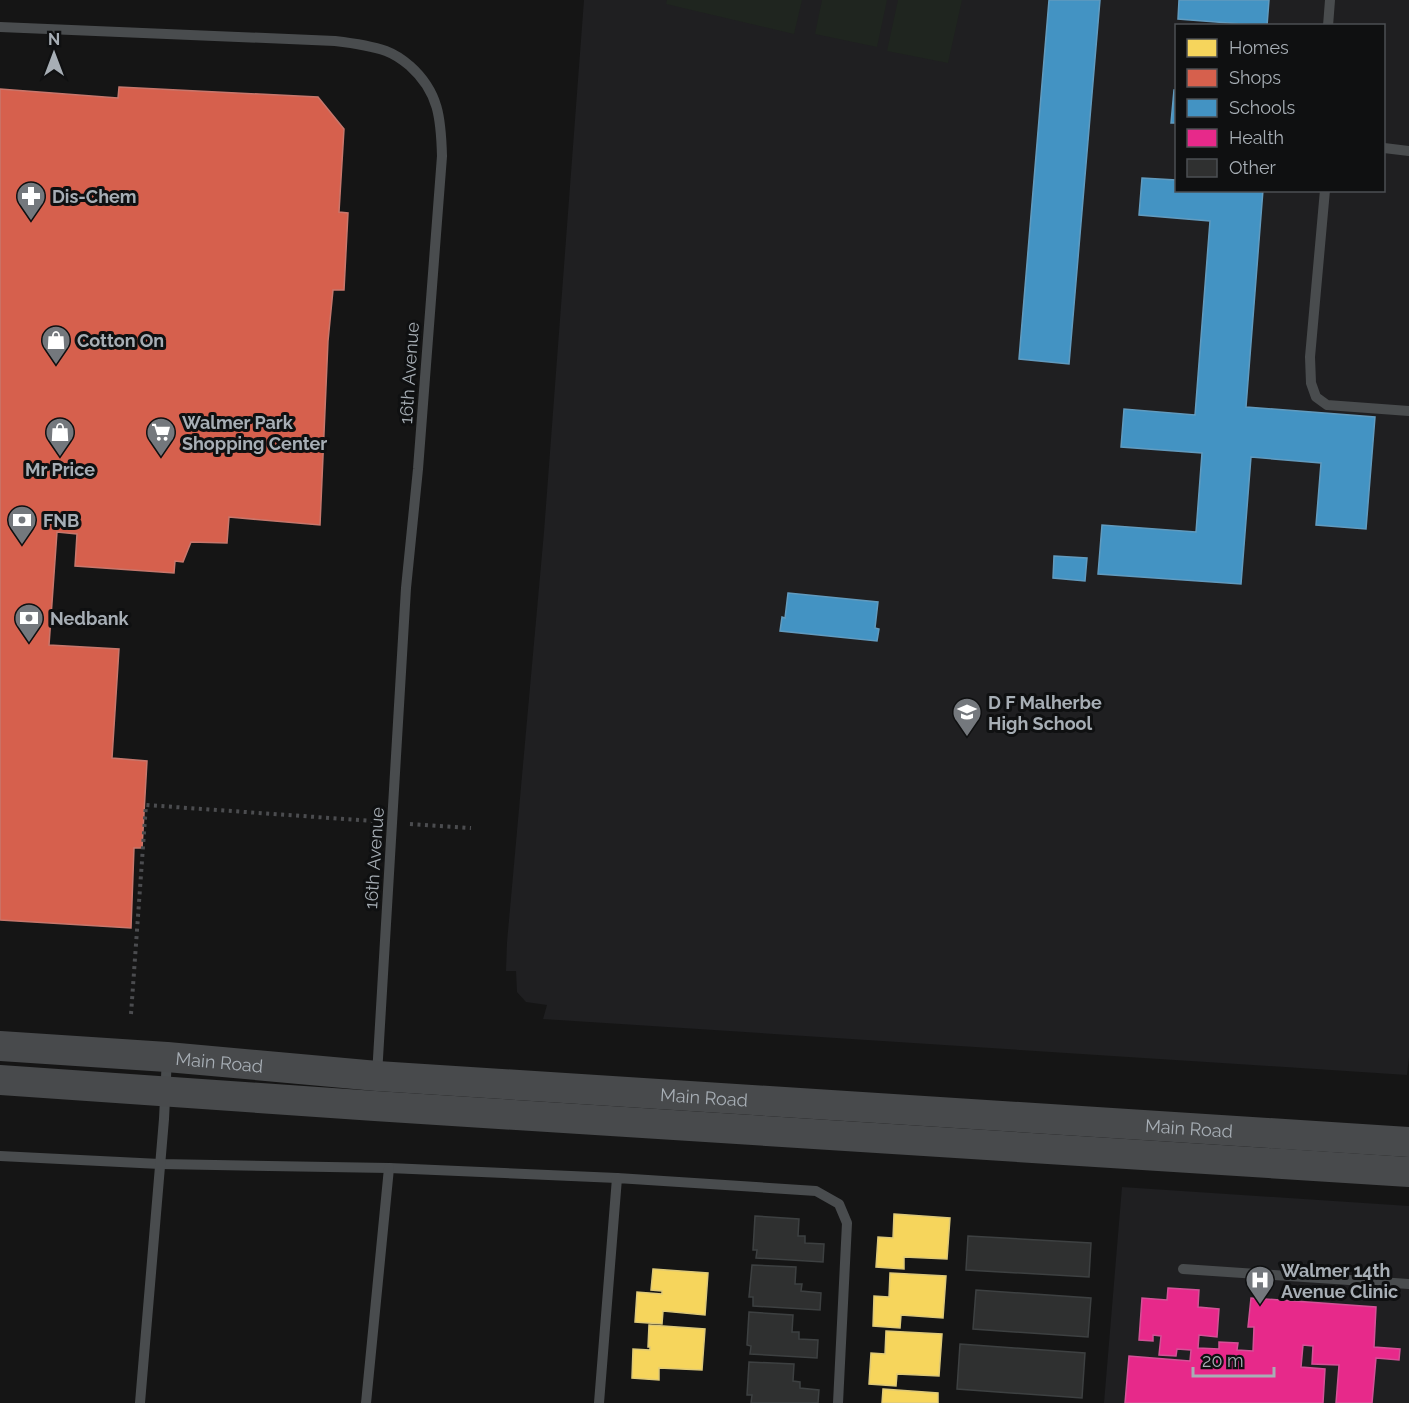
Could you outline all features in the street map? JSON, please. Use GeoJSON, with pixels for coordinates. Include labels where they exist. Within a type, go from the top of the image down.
{"type":"FeatureCollection","features":[{"type":"Feature","properties":{"kind":"main road","name":"Main Road"},"geometry":{"type":"LineString","coordinates":[[0,1046],[167,1057],[376,1091],[1409,1172]]}},
{"type":"Feature","properties":{"kind":"main road","name":"Main Road"},"geometry":{"type":"LineString","coordinates":[[0,1080],[165,1091],[376,1091],[1409,1142]]}},
{"type":"Feature","properties":{"kind":"lane"},"geometry":{"type":"LineString","coordinates":[[1328,24],[1330,0]]}},
{"type":"Feature","properties":{"kind":"lane","name":"16th Avenue"},"geometry":{"type":"LineString","coordinates":[[0,27],[335,41],[368,45],[388,52],[406,63],[430,88],[436,103],[442,156],[418,469],[406,588],[376,1091]]}},
{"type":"Feature","properties":{"kind":"lane"},"geometry":{"type":"LineString","coordinates":[[1385,148],[1409,151]]}},
{"type":"Feature","properties":{"kind":"lane"},"geometry":{"type":"LineString","coordinates":[[1325,192],[1310,357],[1311,383],[1316,397],[1327,405],[1409,411]]}},
{"type":"Feature","properties":{"kind":"lane"},"geometry":{"type":"LineString","coordinates":[[140,1403],[167,1057]]}},
{"type":"Feature","properties":{"kind":"lane"},"geometry":{"type":"LineString","coordinates":[[0,1156],[160,1164],[388,1168],[617,1178],[816,1191],[838,1204],[847,1223],[838,1403]]}},
{"type":"Feature","properties":{"kind":"lane"},"geometry":{"type":"LineString","coordinates":[[366,1403],[388,1168]]}},
{"type":"Feature","properties":{"kind":"lane"},"geometry":{"type":"LineString","coordinates":[[599,1403],[617,1178]]}},
{"type":"Feature","properties":{"kind":"lane"},"geometry":{"type":"LineString","coordinates":[[1183,1269],[1409,1284]]}},
{"type":"Feature","properties":{"kind":"path"},"geometry":{"type":"LineString","coordinates":[[130,1014],[146,805],[471,828]]}},
{"type":"Feature","properties":{"kind":"shaded area","name":"D F Malherbe High School"},"geometry":{"type":"Polygon","coordinates":[[[584,0],[1409,0],[1409,1057],[1407,1075],[543,1019],[547,1005],[526,1002],[517,992],[516,971],[506,971],[544,532],[584,0]]]}},
{"type":"Feature","properties":{"kind":"shaded area"},"geometry":{"type":"Polygon","coordinates":[[[667,0],[802,0],[794,34],[666,4],[667,0]]]}},
{"type":"Feature","properties":{"kind":"shaded area"},"geometry":{"type":"Polygon","coordinates":[[[822,0],[887,0],[877,47],[815,34],[822,0]]]}},
{"type":"Feature","properties":{"kind":"shaded area"},"geometry":{"type":"Polygon","coordinates":[[[898,0],[962,0],[948,63],[887,51],[898,0]]]}},
{"type":"Feature","properties":{"kind":"shaded area","name":"Walmer 14th Avenue Clinic"},"geometry":{"type":"Polygon","coordinates":[[[1122,1187],[1409,1206],[1409,1403],[1104,1403],[1122,1187]]]}},
{"type":"Feature","properties":{"kind":"building: Homes"},"geometry":{"type":"Polygon","coordinates":[[[894,1214],[950,1218],[947,1259],[904,1257],[904,1269],[876,1267],[878,1237],[893,1238],[894,1214]]]}},
{"type":"Feature","properties":{"kind":"building: Homes"},"geometry":{"type":"Polygon","coordinates":[[[653,1269],[708,1273],[705,1315],[663,1311],[662,1324],[635,1322],[637,1292],[662,1294],[662,1291],[651,1290],[653,1269]]]}},
{"type":"Feature","properties":{"kind":"building: Homes"},"geometry":{"type":"Polygon","coordinates":[[[890,1273],[946,1276],[943,1318],[901,1315],[900,1328],[873,1326],[874,1296],[889,1297],[890,1273]]]}},
{"type":"Feature","properties":{"kind":"building: Homes"},"geometry":{"type":"Polygon","coordinates":[[[649,1325],[705,1329],[702,1370],[659,1368],[659,1380],[632,1378],[633,1349],[650,1350],[648,1347],[649,1325]]]}},
{"type":"Feature","properties":{"kind":"building: Homes"},"geometry":{"type":"Polygon","coordinates":[[[886,1331],[942,1334],[939,1376],[897,1374],[896,1386],[869,1384],[871,1353],[885,1354],[886,1331]]]}},
{"type":"Feature","properties":{"kind":"building: Homes"},"geometry":{"type":"Polygon","coordinates":[[[883,1389],[938,1393],[938,1403],[882,1403],[883,1389]]]}},
{"type":"Feature","properties":{"kind":"building: Shops","name":"Walmer Park Shopping Center"},"geometry":{"type":"Polygon","coordinates":[[[119,87],[318,97],[344,129],[339,212],[348,213],[344,290],[333,290],[328,341],[320,525],[229,517],[227,543],[191,542],[183,562],[175,561],[174,573],[75,566],[77,534],[57,532],[49,645],[119,649],[112,758],[147,761],[142,848],[134,848],[131,928],[0,920],[0,89],[118,98],[119,87]]]}},
{"type":"Feature","properties":{"kind":"building: Schools"},"geometry":{"type":"Polygon","coordinates":[[[1049,0],[1100,0],[1069,364],[1019,359],[1049,0]]]}},
{"type":"Feature","properties":{"kind":"building: Schools"},"geometry":{"type":"Polygon","coordinates":[[[1179,0],[1269,0],[1267,24],[1178,19],[1179,0]]]}},
{"type":"Feature","properties":{"kind":"building: Schools"},"geometry":{"type":"Polygon","coordinates":[[[1174,90],[1175,90],[1175,123],[1171,123],[1174,90]]]}},
{"type":"Feature","properties":{"kind":"building: Schools"},"geometry":{"type":"Polygon","coordinates":[[[1142,178],[1175,180],[1175,192],[1263,192],[1246,407],[1375,417],[1366,529],[1316,525],[1321,463],[1251,457],[1241,584],[1098,574],[1102,525],[1196,532],[1202,453],[1121,447],[1124,409],[1195,415],[1210,221],[1139,215],[1142,178]]]}},
{"type":"Feature","properties":{"kind":"building: Schools"},"geometry":{"type":"Polygon","coordinates":[[[1054,556],[1087,558],[1085,581],[1053,578],[1054,556]]]}},
{"type":"Feature","properties":{"kind":"building: Schools"},"geometry":{"type":"Polygon","coordinates":[[[788,593],[878,602],[875,628],[879,629],[877,641],[780,631],[782,617],[785,618],[788,593]]]}},
{"type":"Feature","properties":{"kind":"building: Health"},"geometry":{"type":"Polygon","coordinates":[[[1168,1288],[1199,1290],[1198,1307],[1219,1309],[1217,1337],[1199,1335],[1198,1348],[1219,1349],[1219,1342],[1238,1343],[1237,1350],[1253,1351],[1254,1327],[1248,1327],[1251,1298],[1376,1307],[1374,1347],[1400,1349],[1399,1360],[1376,1358],[1372,1403],[1336,1403],[1339,1365],[1312,1364],[1313,1346],[1303,1345],[1301,1367],[1325,1369],[1323,1403],[1125,1403],[1129,1356],[1190,1361],[1191,1350],[1177,1349],[1176,1356],[1159,1355],[1161,1336],[1153,1335],[1153,1341],[1139,1340],[1142,1298],[1167,1300],[1168,1288]]]}},
{"type":"Feature","properties":{"kind":"building: Other"},"geometry":{"type":"Polygon","coordinates":[[[755,1216],[799,1219],[798,1236],[805,1236],[805,1243],[824,1244],[823,1262],[756,1258],[757,1250],[753,1250],[755,1216]]]}},
{"type":"Feature","properties":{"kind":"building: Other"},"geometry":{"type":"Polygon","coordinates":[[[968,1236],[1091,1243],[1089,1277],[966,1270],[968,1236]]]}},
{"type":"Feature","properties":{"kind":"building: Other"},"geometry":{"type":"Polygon","coordinates":[[[752,1265],[796,1267],[795,1284],[802,1284],[801,1291],[821,1293],[820,1310],[753,1306],[753,1297],[749,1297],[752,1265]]]}},
{"type":"Feature","properties":{"kind":"building: Other"},"geometry":{"type":"Polygon","coordinates":[[[976,1290],[1091,1298],[1088,1337],[973,1329],[976,1290]]]}},
{"type":"Feature","properties":{"kind":"building: Other"},"geometry":{"type":"Polygon","coordinates":[[[749,1312],[793,1315],[792,1332],[799,1332],[799,1339],[818,1340],[817,1358],[750,1354],[751,1346],[747,1345],[749,1312]]]}},
{"type":"Feature","properties":{"kind":"building: Other"},"geometry":{"type":"Polygon","coordinates":[[[960,1344],[1085,1353],[1082,1398],[957,1389],[960,1344]]]}},
{"type":"Feature","properties":{"kind":"building: Other"},"geometry":{"type":"Polygon","coordinates":[[[749,1362],[794,1364],[793,1381],[800,1382],[800,1388],[819,1390],[818,1403],[751,1403],[752,1395],[747,1395],[749,1362]]]}},
{"type":"Feature","properties":{"kind":"place","name":"Dis-Chem"},"geometry":{"type":"Point","coordinates":[31,222]}},
{"type":"Feature","properties":{"kind":"place","name":"Cotton On"},"geometry":{"type":"Point","coordinates":[56,366]}},
{"type":"Feature","properties":{"kind":"place","name":"Mr Price"},"geometry":{"type":"Point","coordinates":[60,458]}},
{"type":"Feature","properties":{"kind":"place","name":"Walmer Park Shopping Center"},"geometry":{"type":"Point","coordinates":[161,458]}},
{"type":"Feature","properties":{"kind":"place","name":"FNB"},"geometry":{"type":"Point","coordinates":[22,546]}},
{"type":"Feature","properties":{"kind":"place","name":"Nedbank"},"geometry":{"type":"Point","coordinates":[29,644]}},
{"type":"Feature","properties":{"kind":"place","name":"D F Malherbe High School"},"geometry":{"type":"Point","coordinates":[967,738]}},
{"type":"Feature","properties":{"kind":"place","name":"Walmer 14th Avenue Clinic"},"geometry":{"type":"Point","coordinates":[1260,1306]}}]}
